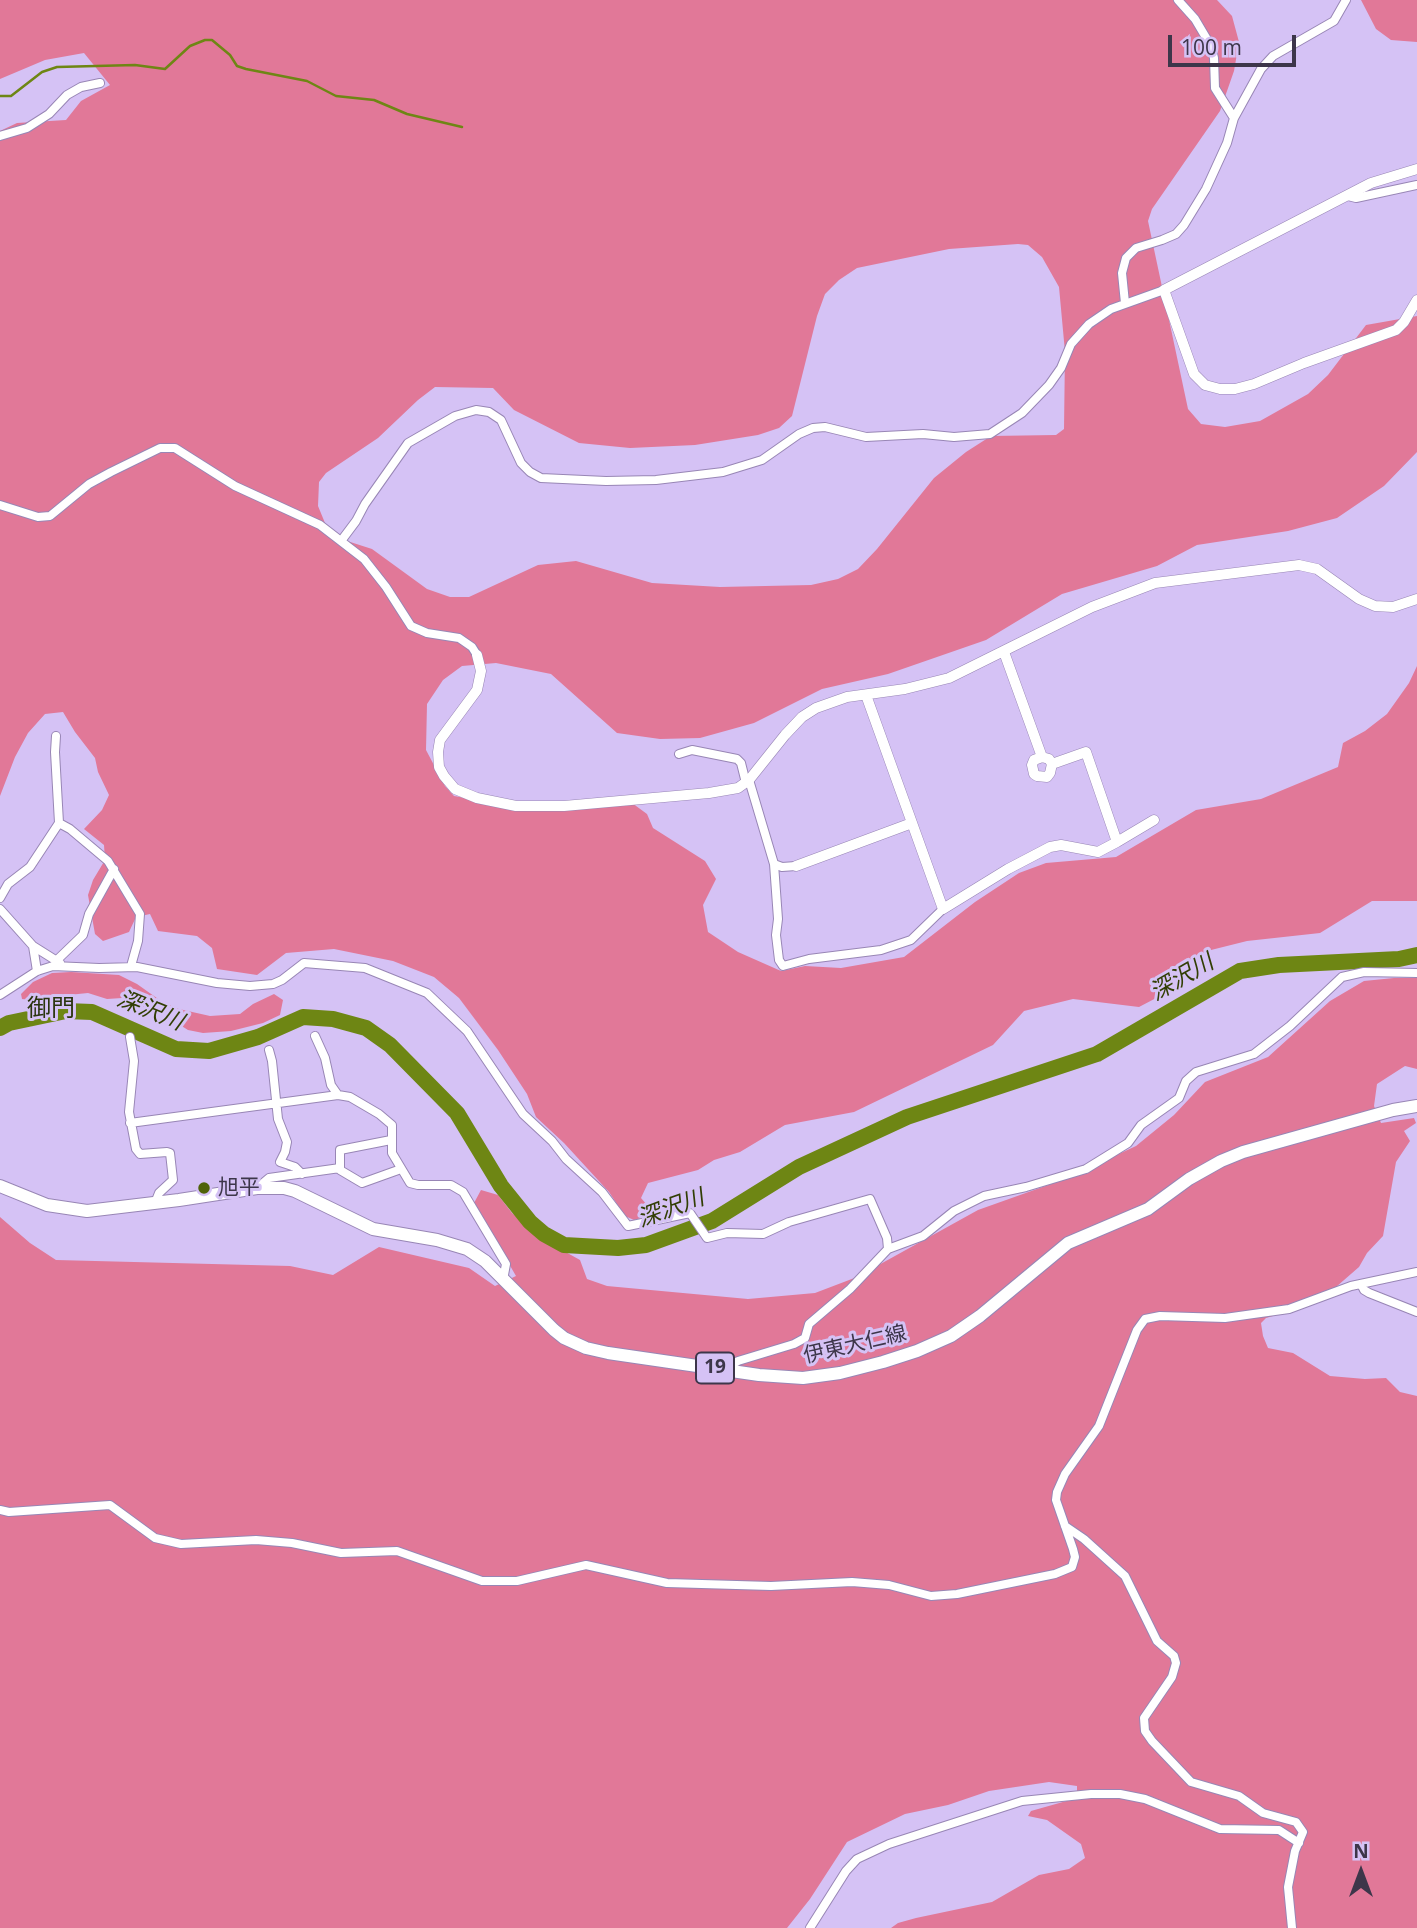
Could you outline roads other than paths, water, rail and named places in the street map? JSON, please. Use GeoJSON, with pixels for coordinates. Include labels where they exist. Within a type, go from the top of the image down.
{"type":"FeatureCollection","features":[{"type":"Feature","properties":{"kind":"main road","name":"伊東大仁線"},"geometry":{"type":"LineString","coordinates":[[0,1186],[35,1201],[74,1210],[107,1209],[257,1188],[284,1188],[373,1229],[437,1240],[467,1249],[477,1255],[554,1330],[574,1343],[608,1353],[723,1370],[785,1378],[823,1376],[917,1351],[965,1327],[1068,1243],[1147,1209],[1189,1179],[1221,1161],[1242,1152],[1417,1106]]}},
{"type":"Feature","properties":{"kind":"street"},"geometry":{"type":"LineString","coordinates":[[1178,0],[1195,19],[1208,40],[1214,58],[1214,88],[1234,118]]}},
{"type":"Feature","properties":{"kind":"street"},"geometry":{"type":"LineString","coordinates":[[1125,303],[1122,273],[1128,254],[1180,230],[1206,189],[1227,143],[1234,118],[1255,79],[1268,62],[1297,41],[1328,26],[1346,0]]}},
{"type":"Feature","properties":{"kind":"street"},"geometry":{"type":"LineString","coordinates":[[0,136],[27,128],[48,114],[67,95],[81,87],[100,83]]}},
{"type":"Feature","properties":{"kind":"street"},"geometry":{"type":"LineString","coordinates":[[341,541],[408,443],[455,416],[476,410],[489,412],[501,420],[520,463],[541,478],[656,480],[723,472],[762,460],[799,434],[813,428],[866,437],[923,434],[954,437],[990,434],[1022,414],[1061,368],[1071,344],[1089,324],[1111,309],[1164,290],[1371,183],[1417,169]]}},
{"type":"Feature","properties":{"kind":"street"},"geometry":{"type":"LineString","coordinates":[[1348,195],[1356,198],[1417,185]]}},
{"type":"Feature","properties":{"kind":"street"},"geometry":{"type":"LineString","coordinates":[[1164,290],[1194,374],[1205,385],[1220,389],[1254,384],[1396,330],[1417,300]]}},
{"type":"Feature","properties":{"kind":"street"},"geometry":{"type":"LineString","coordinates":[[0,505],[38,517],[50,516],[89,484],[111,472],[154,450],[175,448],[235,486],[313,521],[364,559],[411,626],[427,633],[459,638],[472,647],[481,670],[477,690],[440,740],[439,767],[455,789],[466,795],[516,806],[564,806],[738,788],[748,782],[771,751],[802,717],[827,703],[949,678],[1125,593],[1155,583],[1269,567],[1308,566],[1317,569],[1359,599],[1375,606],[1393,607],[1417,598]]}},
{"type":"Feature","properties":{"kind":"street"},"geometry":{"type":"LineString","coordinates":[[1004,652],[1042,757]]}},
{"type":"Feature","properties":{"kind":"street"},"geometry":{"type":"LineString","coordinates":[[866,695],[943,909]]}},
{"type":"Feature","properties":{"kind":"street"},"geometry":{"type":"LineString","coordinates":[[0,898],[8,884],[30,867],[59,823],[56,737]]}},
{"type":"Feature","properties":{"kind":"street"},"geometry":{"type":"LineString","coordinates":[[679,754],[692,750],[737,759],[741,763],[774,864],[778,919],[776,934],[779,960],[783,966],[808,959],[881,950],[911,940],[943,909],[1050,847],[1061,845],[1098,852],[1154,820]]}},
{"type":"Feature","properties":{"kind":"street"},"geometry":{"type":"LineString","coordinates":[[1052,764],[1086,752],[1117,842]]}},
{"type":"Feature","properties":{"kind":"street"},"geometry":{"type":"LineString","coordinates":[[1042,757],[1049,759],[1052,764],[1047,777],[1034,774],[1034,760],[1042,757]]}},
{"type":"Feature","properties":{"kind":"street"},"geometry":{"type":"LineString","coordinates":[[59,823],[94,847],[114,869],[140,914],[138,941],[131,966]]}},
{"type":"Feature","properties":{"kind":"street"},"geometry":{"type":"LineString","coordinates":[[774,864],[782,867],[796,866],[912,824]]}},
{"type":"Feature","properties":{"kind":"street"},"geometry":{"type":"LineString","coordinates":[[0,995],[37,971],[59,963],[83,935],[89,914],[114,869]]}},
{"type":"Feature","properties":{"kind":"street"},"geometry":{"type":"LineString","coordinates":[[0,909],[33,946],[59,963],[99,968],[131,966],[217,983],[250,986],[273,984],[304,964],[365,968],[427,993],[467,1031],[523,1114],[602,1192],[628,1226],[692,1214],[707,1238],[727,1233],[764,1234],[789,1222],[870,1199],[887,1238],[888,1249]]}},
{"type":"Feature","properties":{"kind":"street"},"geometry":{"type":"LineString","coordinates":[[33,946],[37,971]]}},
{"type":"Feature","properties":{"kind":"street"},"geometry":{"type":"LineString","coordinates":[[723,1370],[738,1361],[794,1344],[804,1338],[809,1324],[878,1263],[888,1249],[923,1236],[954,1211],[984,1196],[1086,1169],[1128,1143],[1141,1125],[1179,1098],[1186,1081],[1196,1072],[1254,1054],[1290,1026],[1342,977],[1364,972],[1417,973]]}},
{"type":"Feature","properties":{"kind":"street"},"geometry":{"type":"LineString","coordinates":[[315,1036],[325,1058],[331,1086],[338,1095]]}},
{"type":"Feature","properties":{"kind":"street"},"geometry":{"type":"LineString","coordinates":[[130,1037],[134,1062],[130,1122],[138,1153],[170,1153],[173,1180],[159,1193],[155,1203]]}},
{"type":"Feature","properties":{"kind":"street"},"geometry":{"type":"LineString","coordinates":[[269,1050],[278,1119],[287,1142],[280,1162],[295,1167],[302,1174]]}},
{"type":"Feature","properties":{"kind":"street"},"geometry":{"type":"LineString","coordinates":[[130,1122],[338,1095],[350,1097],[386,1120],[393,1129],[393,1153],[408,1180],[413,1184],[451,1185],[463,1192],[506,1264],[503,1280]]}},
{"type":"Feature","properties":{"kind":"street"},"geometry":{"type":"LineString","coordinates":[[391,1140],[340,1150],[340,1171],[362,1183],[401,1169]]}},
{"type":"Feature","properties":{"kind":"street"},"geometry":{"type":"LineString","coordinates":[[257,1188],[269,1178],[340,1168]]}},
{"type":"Feature","properties":{"kind":"street"},"geometry":{"type":"LineString","coordinates":[[0,1510],[9,1512],[110,1506],[155,1538],[181,1544],[256,1540],[292,1543],[341,1553],[397,1551],[482,1581],[517,1581],[586,1565],[667,1583],[771,1586],[852,1582],[889,1585],[931,1596],[968,1592],[1055,1574],[1072,1567],[1074,1557],[1056,1500],[1059,1485],[1099,1426],[1137,1331],[1145,1319],[1160,1316],[1225,1318],[1289,1310],[1361,1284],[1417,1272]]}},
{"type":"Feature","properties":{"kind":"street"},"geometry":{"type":"LineString","coordinates":[[1361,1284],[1369,1293],[1417,1312]]}},
{"type":"Feature","properties":{"kind":"street"},"geometry":{"type":"LineString","coordinates":[[1065,1526],[1084,1539],[1125,1576],[1152,1633],[1174,1656],[1176,1663],[1172,1677],[1144,1718],[1145,1731],[1191,1782],[1239,1796],[1263,1813],[1296,1822],[1303,1832],[1288,1887],[1292,1928]]}},
{"type":"Feature","properties":{"kind":"street"},"geometry":{"type":"LineString","coordinates":[[810,1928],[846,1871],[857,1859],[889,1844],[1022,1801],[1120,1794],[1145,1799],[1220,1829],[1279,1830],[1299,1843]]}},
{"type":"Feature","properties":{"kind":"waterway"},"geometry":{"type":"LineString","coordinates":[[0,96],[11,96],[42,72],[57,67],[135,65],[165,69],[190,46],[212,40],[230,55],[237,66],[307,81],[336,96],[374,100],[407,114],[462,127]]}},
{"type":"Feature","properties":{"kind":"waterway","name":"深沢川"},"geometry":{"type":"LineString","coordinates":[[0,1028],[9,1023],[66,1011],[92,1012],[176,1049],[209,1051],[258,1037],[303,1017],[333,1019],[366,1028],[390,1045],[457,1113],[501,1186],[530,1222],[564,1245],[618,1248],[646,1245],[712,1221],[799,1167],[907,1117],[1097,1054],[1240,971],[1279,965],[1399,959],[1417,955]]}},
{"type":"Feature","properties":{"kind":"place","name":"旭平"},"geometry":{"type":"Point","coordinates":[204,1188]}},
{"type":"Feature","properties":{"kind":"district","name":"御門"},"geometry":{"type":"Point","coordinates":[51,1009]}}]}
